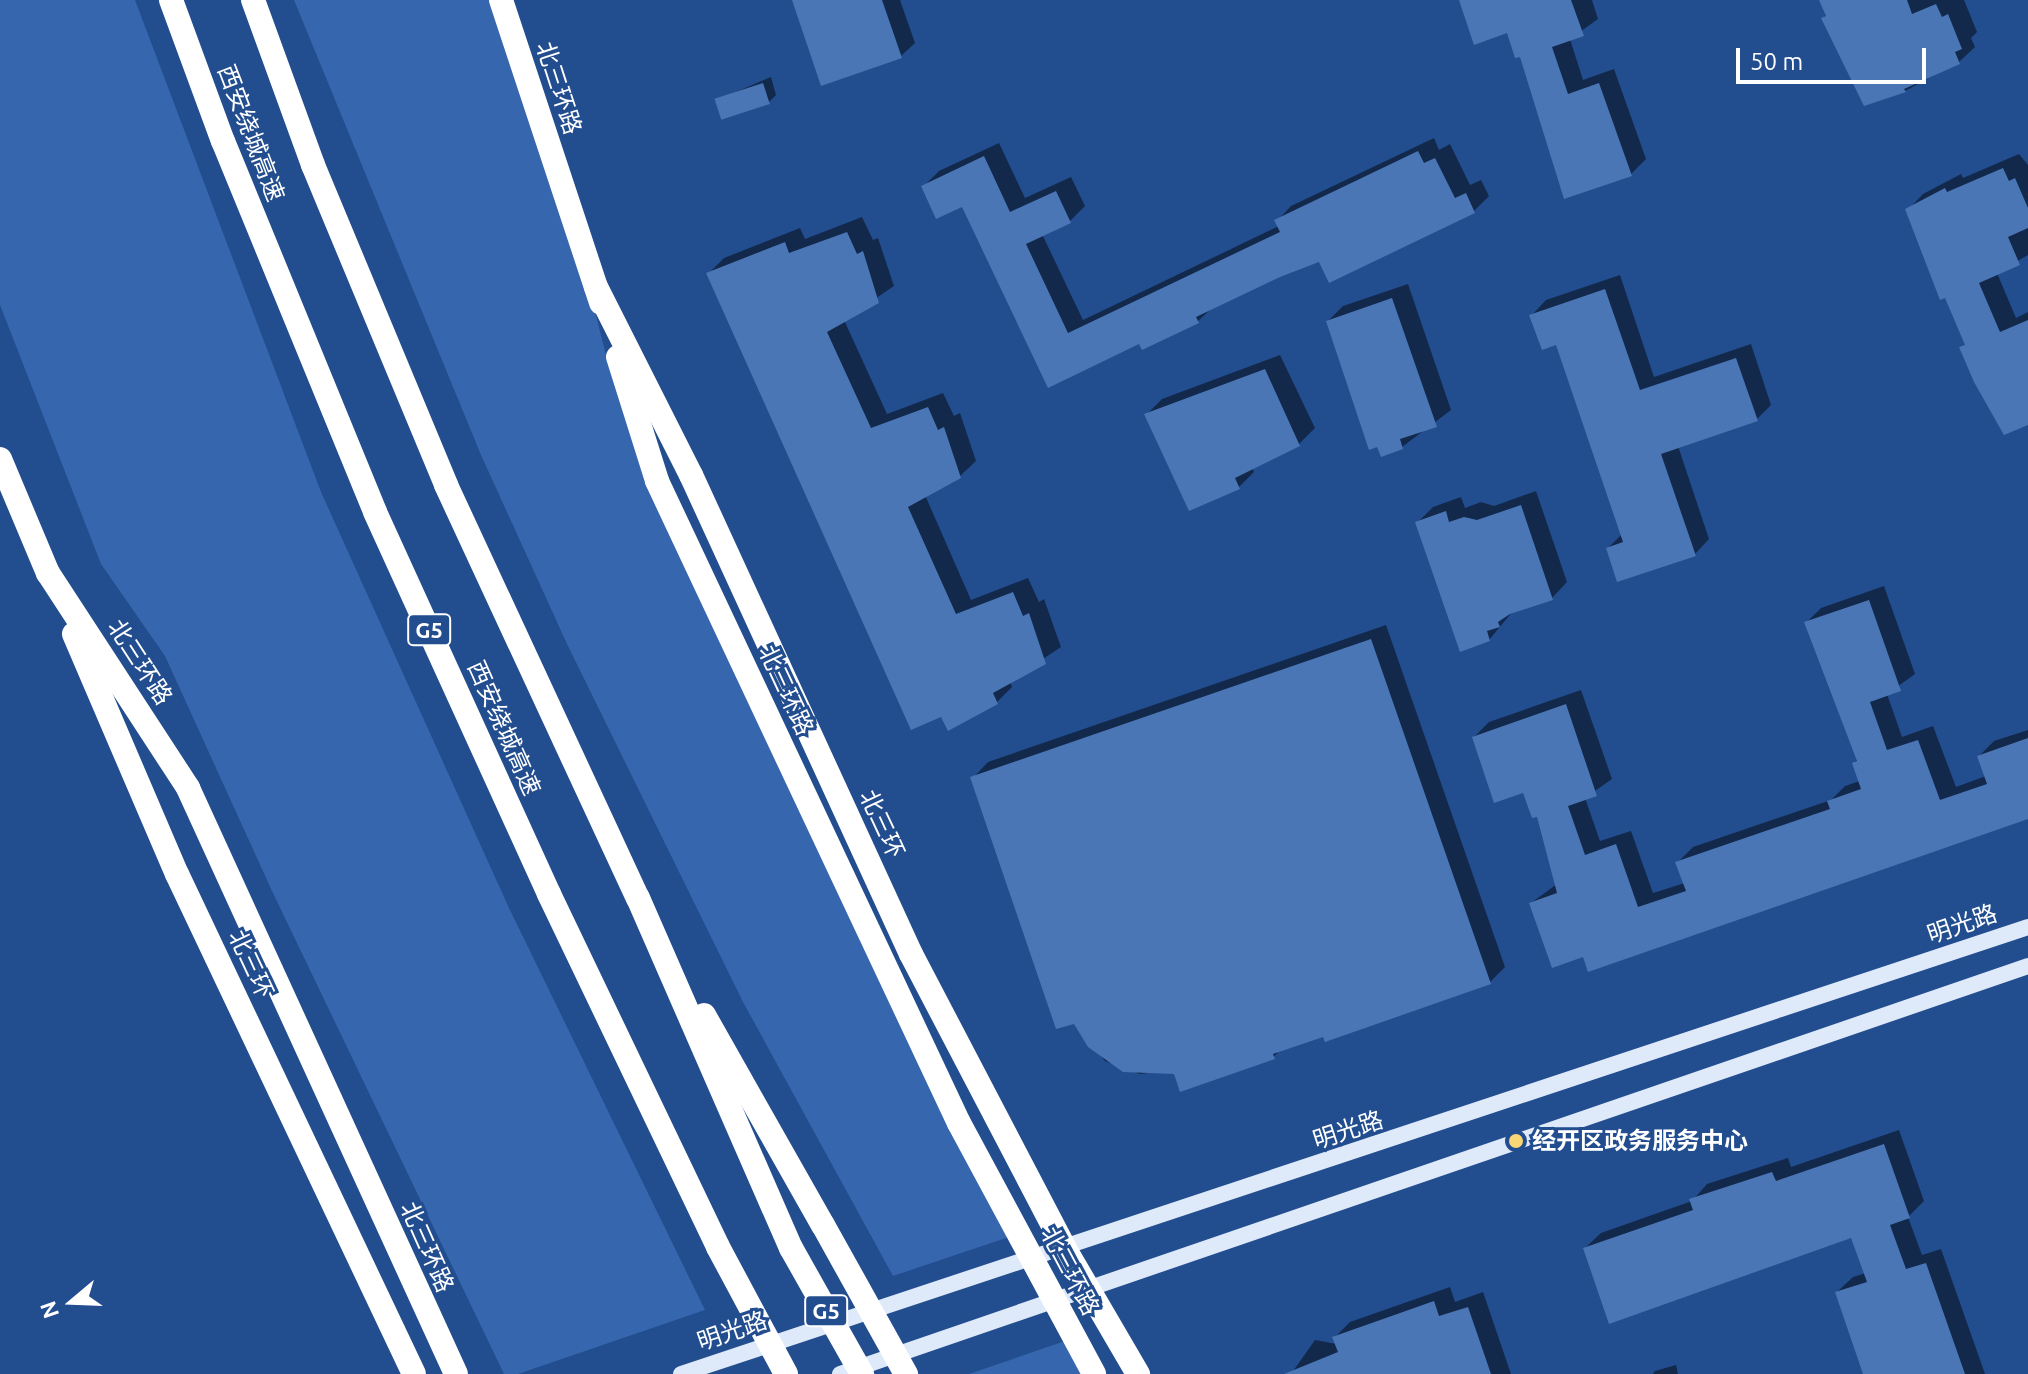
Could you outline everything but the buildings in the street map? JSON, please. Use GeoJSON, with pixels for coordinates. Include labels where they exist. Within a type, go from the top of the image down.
{"type":"FeatureCollection","features":[{"type":"Feature","properties":{"kind":"highway","name":"西安绕城高速"},"geometry":{"type":"LineString","coordinates":[[171,0],[223,141],[375,512],[549,894],[718,1247],[786,1374]]}},
{"type":"Feature","properties":{"kind":"highway","name":"西安绕城高速"},"geometry":{"type":"LineString","coordinates":[[253,0],[313,165],[446,485],[638,898],[791,1248],[862,1374]]}},
{"type":"Feature","properties":{"kind":"highway","name":"北三环路"},"geometry":{"type":"LineString","coordinates":[[501,0],[657,481],[959,1123],[1094,1374]]}},
{"type":"Feature","properties":{"kind":"highway","name":"北三环"},"geometry":{"type":"LineString","coordinates":[[596,287],[691,475],[911,954],[1065,1249],[1138,1374]]}},
{"type":"Feature","properties":{"kind":"highway","name":"北三环路"},"geometry":{"type":"LineString","coordinates":[[0,459],[48,573],[188,788],[456,1374]]}},
{"type":"Feature","properties":{"kind":"highway","name":"北三环"},"geometry":{"type":"LineString","coordinates":[[48,573],[177,874],[414,1374]]}},
{"type":"Feature","properties":{"kind":"highway"},"geometry":{"type":"LineString","coordinates":[[638,898],[906,1374]]}},
{"type":"Feature","properties":{"kind":"main road","name":"明光路"},"geometry":{"type":"LineString","coordinates":[[681,1374],[2028,927]]}},
{"type":"Feature","properties":{"kind":"main road"},"geometry":{"type":"LineString","coordinates":[[840,1374],[2028,966]]}},
{"type":"Feature","properties":{"kind":"shaded area"},"geometry":{"type":"Polygon","coordinates":[[[0,0],[135,0],[321,492],[509,908],[705,1310],[518,1374],[504,1374],[272,891],[165,656],[101,564],[0,305],[0,0]]]}},
{"type":"Feature","properties":{"kind":"shaded area"},"geometry":{"type":"Polygon","coordinates":[[[294,0],[491,0],[571,218],[605,351],[638,444],[1018,1234],[893,1276],[743,1002],[567,644],[481,455],[294,0]]]}},
{"type":"Feature","properties":{"kind":"shaded area"},"geometry":{"type":"Polygon","coordinates":[[[1068,1340],[1087,1374],[969,1374],[1068,1340]]]}},
{"type":"Feature","properties":{"kind":"place","name":"经开区政务服务中心"},"geometry":{"type":"Point","coordinates":[1516,1141]}}]}
